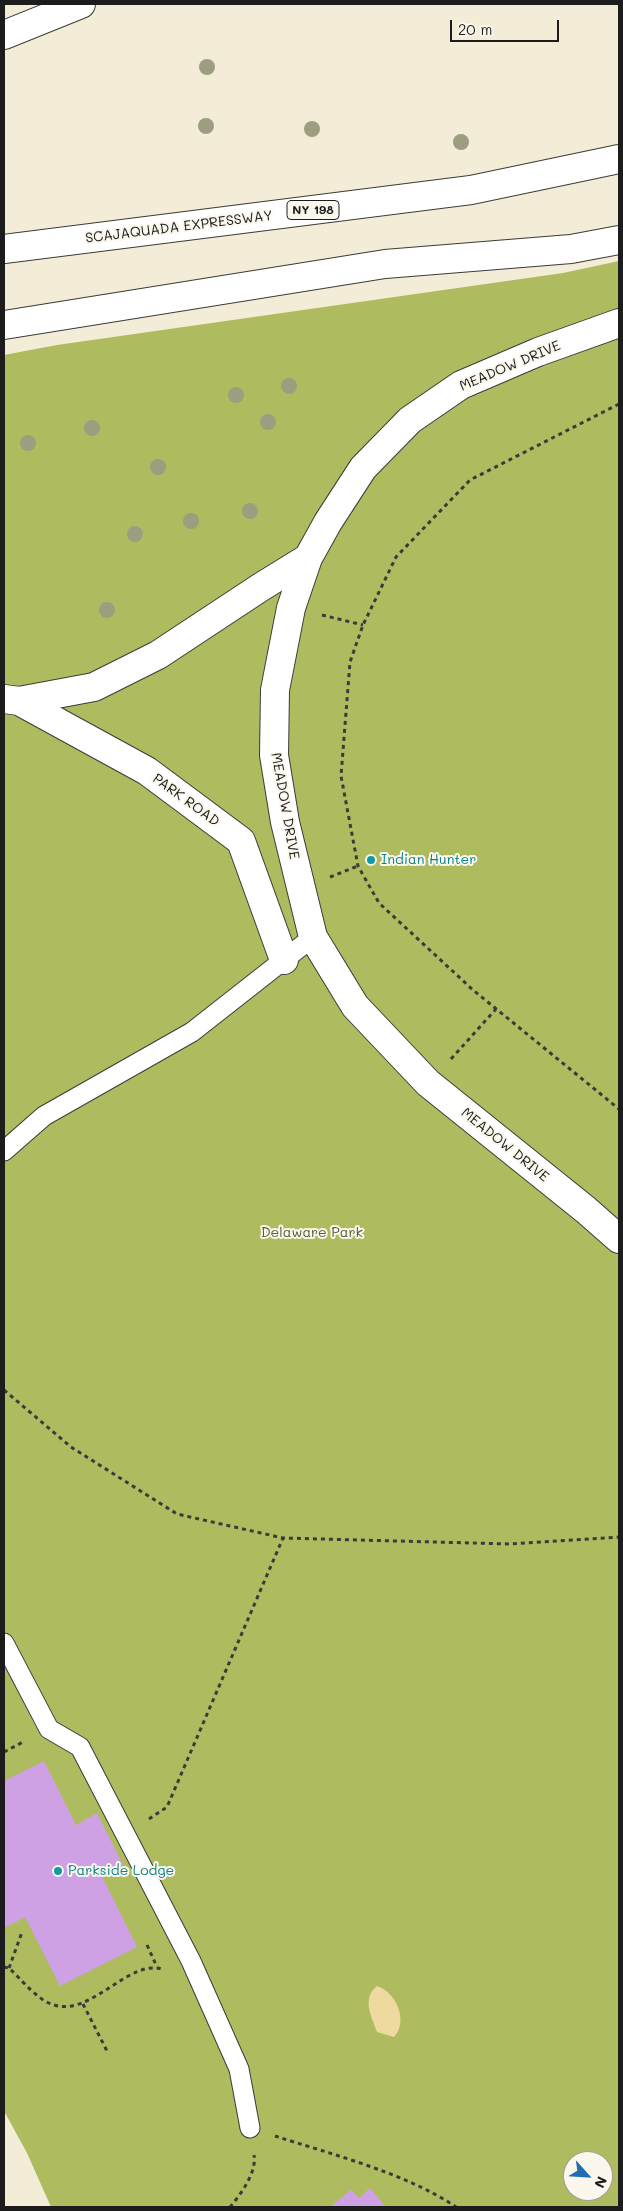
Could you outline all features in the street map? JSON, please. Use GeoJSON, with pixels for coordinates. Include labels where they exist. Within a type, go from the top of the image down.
{"type":"FeatureCollection","features":[{"type":"Feature","properties":{"kind":"main road"},"geometry":{"type":"LineString","coordinates":[[4,35],[81,4]]}},
{"type":"Feature","properties":{"kind":"main road","name":"SCAJAQUADA EXPRESSWAY"},"geometry":{"type":"LineString","coordinates":[[4,248],[471,190],[619,159]]}},
{"type":"Feature","properties":{"kind":"main road"},"geometry":{"type":"LineString","coordinates":[[4,326],[385,264],[570,249],[619,240]]}},
{"type":"Feature","properties":{"kind":"main road","name":"MEADOW DRIVE"},"geometry":{"type":"LineString","coordinates":[[619,323],[538,352],[461,385],[410,420],[363,468],[328,522],[308,558],[291,608],[275,690],[274,755],[285,822],[313,937],[355,1006],[428,1083],[586,1210],[619,1239]]}},
{"type":"Feature","properties":{"kind":"main road","name":"PARK ROAD"},"geometry":{"type":"LineString","coordinates":[[11,700],[94,687],[158,655],[261,586],[308,558]]}},
{"type":"Feature","properties":{"kind":"main road","name":"PARK ROAD"},"geometry":{"type":"LineString","coordinates":[[11,700],[147,772],[241,841],[284,960]]}},
{"type":"Feature","properties":{"kind":"lane"},"geometry":{"type":"LineString","coordinates":[[4,1152],[44,1116],[192,1032],[313,937]]}},
{"type":"Feature","properties":{"kind":"lane"},"geometry":{"type":"LineString","coordinates":[[4,1643],[49,1729],[80,1747],[186,1952],[239,2069],[250,2128]]}},
{"type":"Feature","properties":{"kind":"path"},"geometry":{"type":"LineString","coordinates":[[619,404],[470,480],[396,557],[363,625],[350,662],[340,776],[358,866],[379,903],[496,1010],[619,1109]]}},
{"type":"Feature","properties":{"kind":"path"},"geometry":{"type":"LineString","coordinates":[[291,608],[363,625]]}},
{"type":"Feature","properties":{"kind":"path"},"geometry":{"type":"LineString","coordinates":[[428,1083],[496,1010]]}},
{"type":"Feature","properties":{"kind":"path"},"geometry":{"type":"LineString","coordinates":[[4,1390],[71,1447],[177,1514],[283,1538],[510,1544],[619,1537]]}},
{"type":"Feature","properties":{"kind":"path"},"geometry":{"type":"LineString","coordinates":[[145,1822],[167,1807],[283,1538]]}},
{"type":"Feature","properties":{"kind":"path"},"geometry":{"type":"LineString","coordinates":[[4,1752],[26,1741]]}},
{"type":"Feature","properties":{"kind":"path"},"geometry":{"type":"LineString","coordinates":[[9,1968],[22,1932]]}},
{"type":"Feature","properties":{"kind":"path"},"geometry":{"type":"LineString","coordinates":[[147,1945],[157,1968]]}},
{"type":"Feature","properties":{"kind":"path"},"geometry":{"type":"LineString","coordinates":[[4,1967],[9,1968],[42,1998],[53,2005],[70,2008],[84,2004],[108,1987],[146,1969],[157,1968],[171,1972]]}},
{"type":"Feature","properties":{"kind":"path"},"geometry":{"type":"LineString","coordinates":[[105,1981],[108,1987]]}},
{"type":"Feature","properties":{"kind":"path"},"geometry":{"type":"LineString","coordinates":[[84,2004],[107,2051]]}},
{"type":"Feature","properties":{"kind":"path"},"geometry":{"type":"LineString","coordinates":[[230,2207],[242,2193],[255,2162],[250,2128],[374,2168],[440,2196],[456,2207]]}},
{"type":"Feature","properties":{"kind":"green space","name":"Delaware Park"},"geometry":{"type":"Polygon","coordinates":[[[619,261],[619,2207],[51,2207],[27,2153],[4,2111],[4,355],[57,345],[563,273],[619,261]]]}},
{"type":"Feature","properties":{"kind":"sand"},"geometry":{"type":"Polygon","coordinates":[[[377,1986],[390,1994],[398,2008],[400,2023],[394,2037],[377,2032],[369,2008],[372,1991],[377,1986]]]}},
{"type":"Feature","properties":{"kind":"building","name":"Parkside Lodge"},"geometry":{"type":"Polygon","coordinates":[[[44,1761],[76,1825],[97,1813],[123,1865],[102,1876],[137,1947],[60,1986],[25,1917],[4,1928],[4,1781],[44,1761]]]}},
{"type":"Feature","properties":{"kind":"building"},"geometry":{"type":"Polygon","coordinates":[[[370,2188],[386,2207],[330,2207],[351,2190],[359,2198],[370,2188]]]}},
{"type":"Feature","properties":{"kind":"place","name":"Indian Hunter"},"geometry":{"type":"Point","coordinates":[371,860]}},
{"type":"Feature","properties":{"kind":"place","name":"Parkside Lodge"},"geometry":{"type":"Point","coordinates":[58,1871]}}]}
